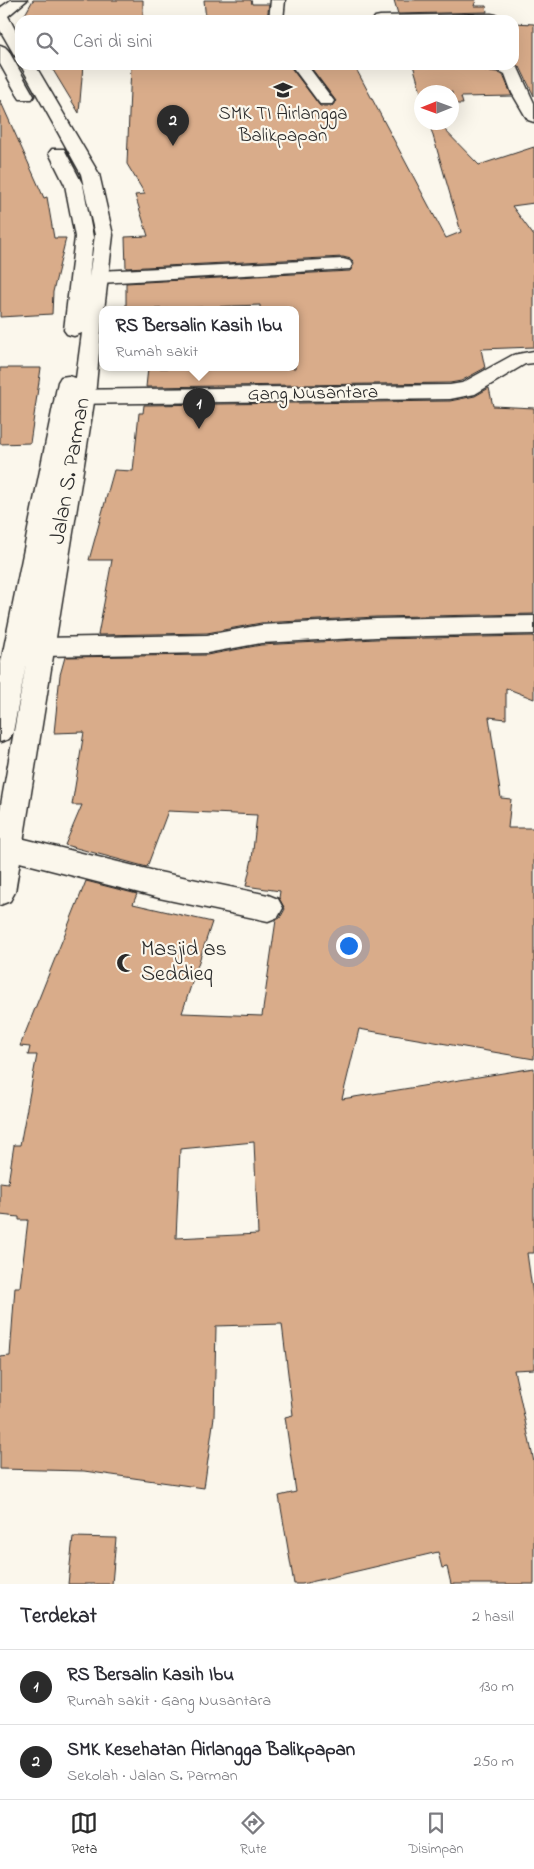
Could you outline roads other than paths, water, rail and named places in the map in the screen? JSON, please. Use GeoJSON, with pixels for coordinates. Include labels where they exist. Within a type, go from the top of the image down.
{"type":"FeatureCollection","features":[{"type":"Feature","properties":{"kind":"main road"},"geometry":{"type":"LineString","coordinates":[[15,44],[0,16],[20,0]]}},
{"type":"Feature","properties":{"kind":"main road"},"geometry":{"type":"LineString","coordinates":[[276,15],[278,0]]}},
{"type":"Feature","properties":{"kind":"main road"},"geometry":{"type":"LineString","coordinates":[[492,15],[493,3]]}},
{"type":"Feature","properties":{"kind":"main road","name":"Jalan S. Parman"},"geometry":{"type":"LineString","coordinates":[[0,50],[67,169],[74,185],[82,225],[83,249],[75,397],[42,647],[0,892]]}},
{"type":"Feature","properties":{"kind":"main road","name":"Jalan S. Parman"},"geometry":{"type":"LineString","coordinates":[[0,732],[4,692],[75,397],[99,277],[104,235],[90,174],[30,70]]}},
{"type":"Feature","properties":{"kind":"main road"},"geometry":{"type":"LineString","coordinates":[[302,70],[326,101]]}},
{"type":"Feature","properties":{"kind":"main road"},"geometry":{"type":"LineString","coordinates":[[508,70],[512,72],[520,93],[534,117]]}},
{"type":"Feature","properties":{"kind":"main road"},"geometry":{"type":"LineString","coordinates":[[99,277],[343,266]]}},
{"type":"Feature","properties":{"kind":"main road","name":"Gang Nusantara"},"geometry":{"type":"LineString","coordinates":[[75,397],[450,392],[468,389],[520,359],[534,356]]}},
{"type":"Feature","properties":{"kind":"main road"},"geometry":{"type":"LineString","coordinates":[[42,647],[207,644],[270,634],[376,628],[534,624]]}},
{"type":"Feature","properties":{"kind":"main road"},"geometry":{"type":"LineString","coordinates":[[8,847],[159,885],[268,908]]}},
{"type":"Feature","properties":{"kind":"place","name":"SMK TI Airlangga Balikpapan"},"geometry":{"type":"Point","coordinates":[283,90]}},
{"type":"Feature","properties":{"kind":"place","name":"SMK Kesehatan Airlangga Balikpapan"},"geometry":{"type":"Point","coordinates":[173,146]}},
{"type":"Feature","properties":{"kind":"place","name":"RS Bersalin Kasih Ibu"},"geometry":{"type":"Point","coordinates":[199,429]}},
{"type":"Feature","properties":{"kind":"place","name":"Masjid as Seddieq"},"geometry":{"type":"Point","coordinates":[126,963]}}]}
